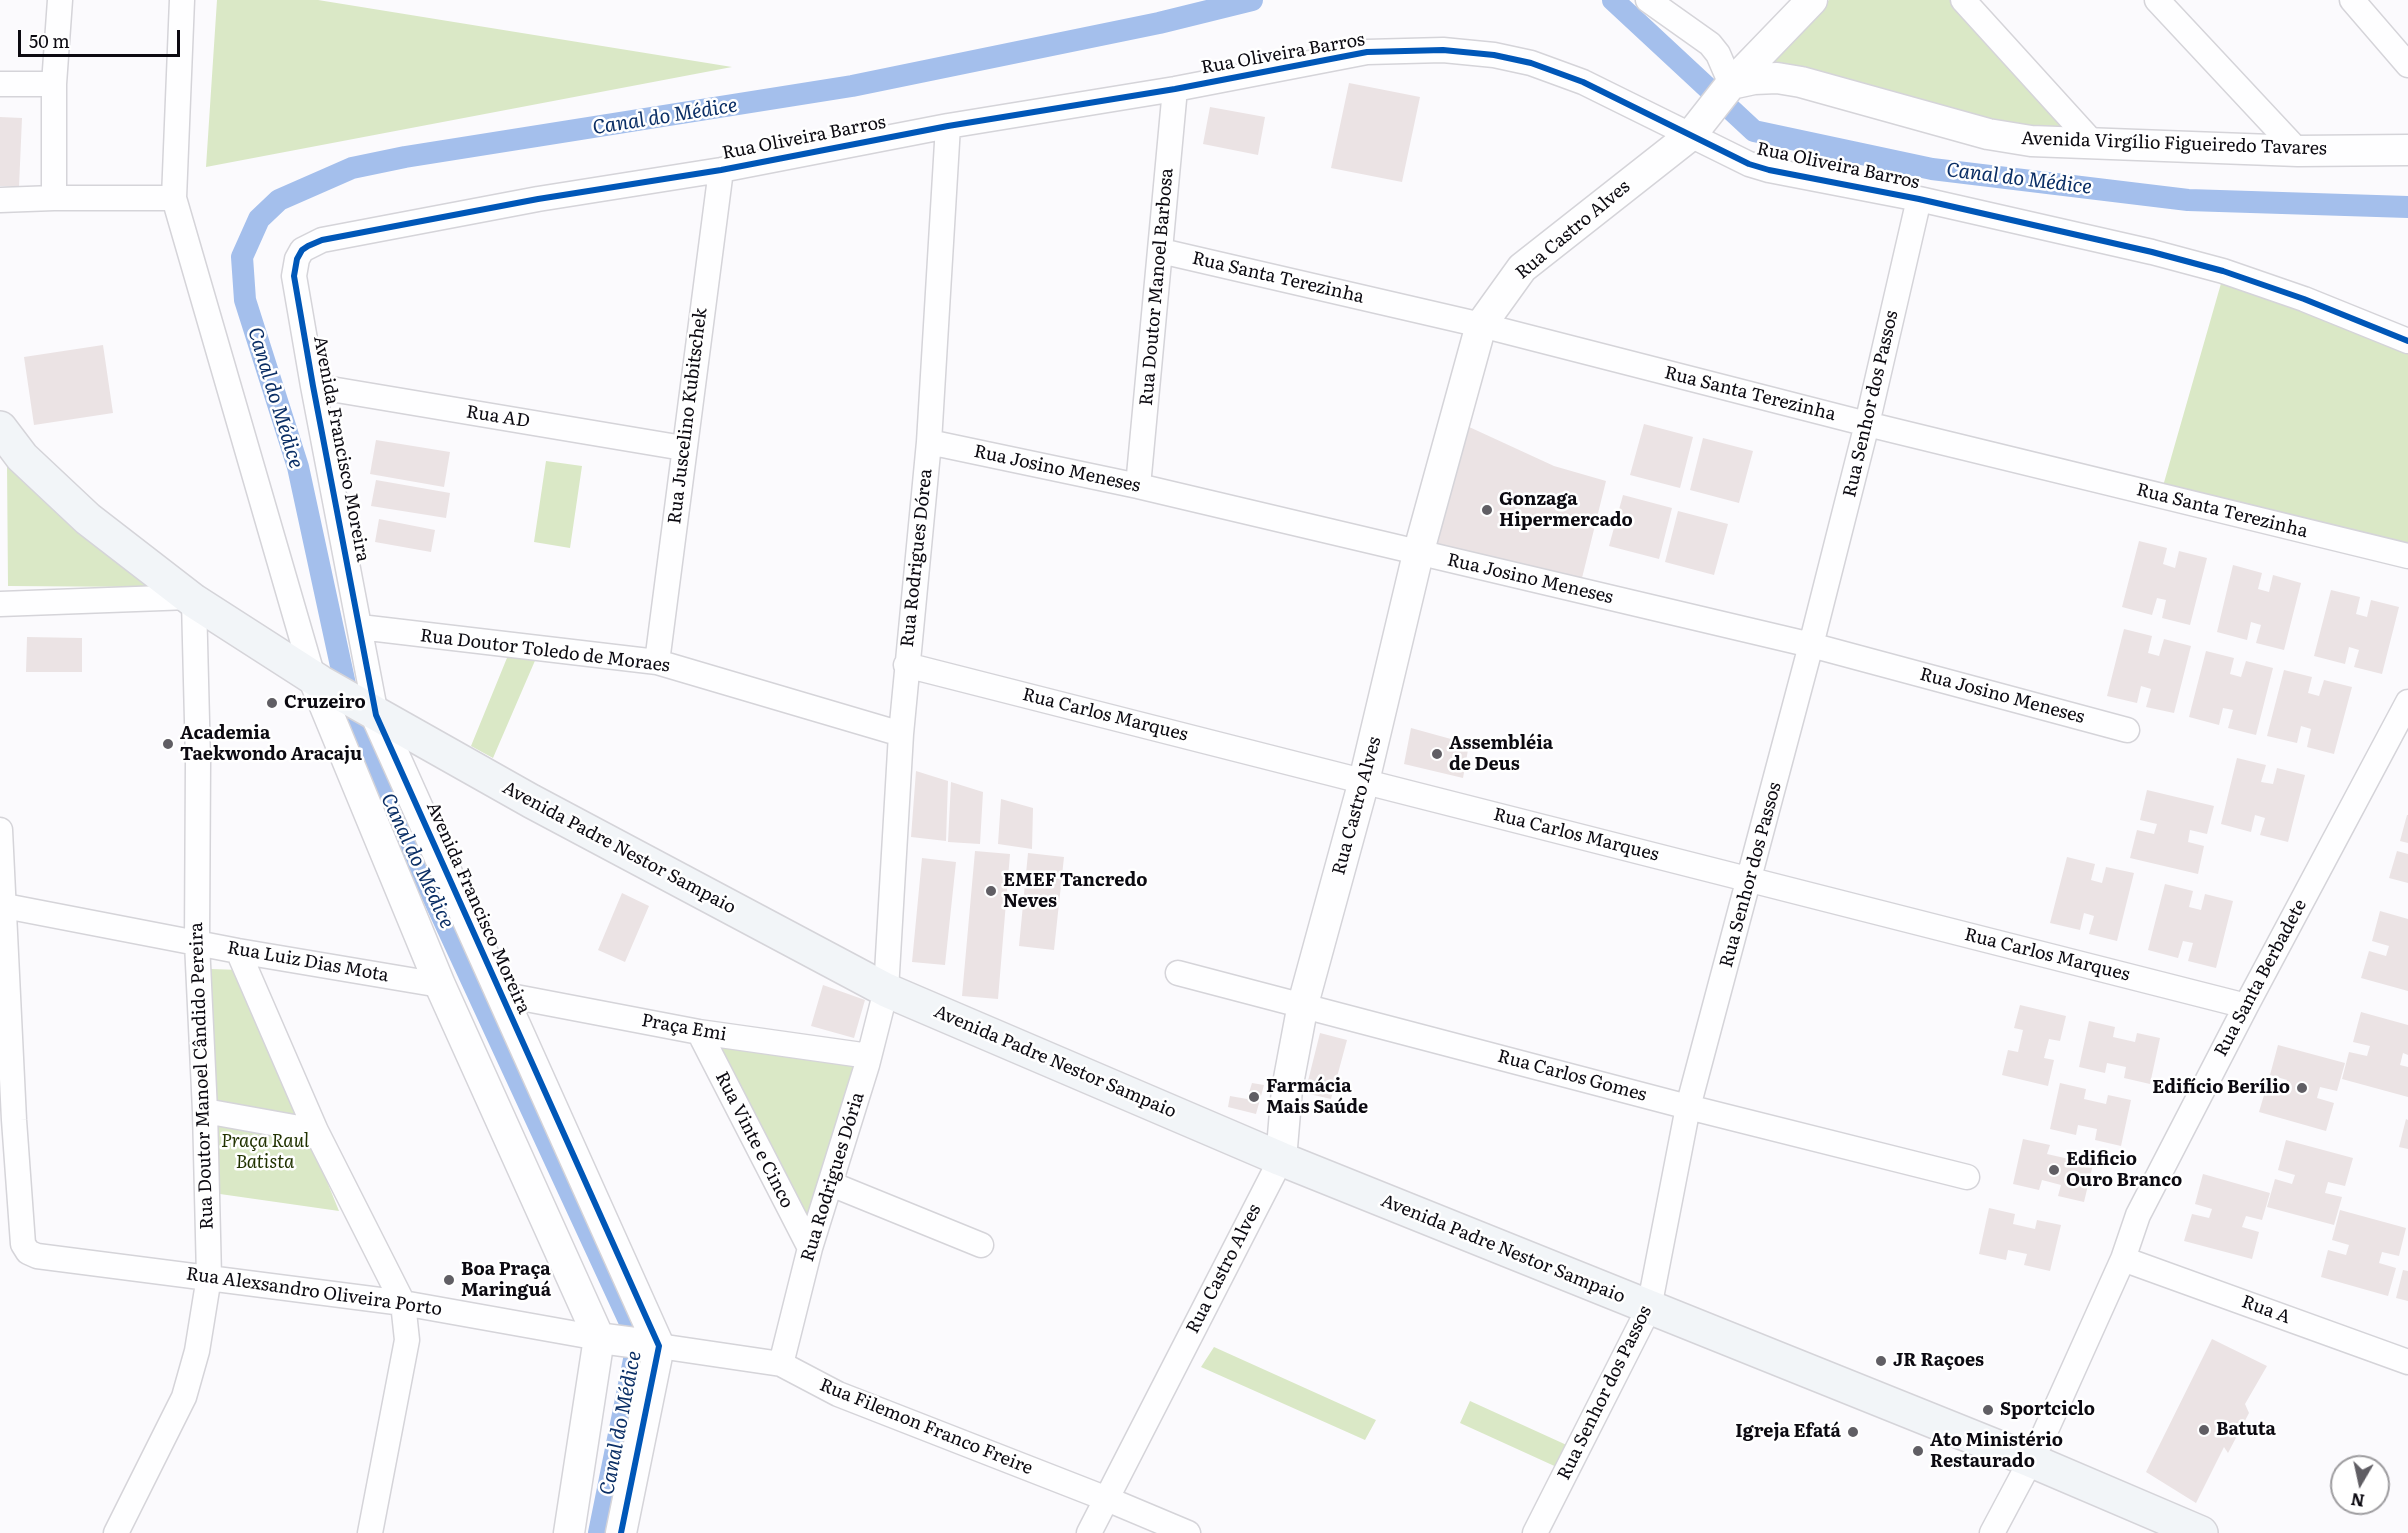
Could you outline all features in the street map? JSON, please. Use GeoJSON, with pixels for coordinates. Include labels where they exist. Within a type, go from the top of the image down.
{"type":"FeatureCollection","features":[{"type":"Feature","properties":{"kind":"main road","name":"Avenida Padre Nestor Sampaio"},"geometry":{"type":"LineString","coordinates":[[0,428],[21,457],[88,519],[192,599],[316,680],[531,801],[886,990],[1281,1159],[2030,1460],[2201,1533]]}},
{"type":"Feature","properties":{"kind":"street"},"geometry":{"type":"LineString","coordinates":[[54,198],[54,84],[60,0]]}},
{"type":"Feature","properties":{"kind":"street"},"geometry":{"type":"LineString","coordinates":[[182,0],[174,198],[316,680],[440,985],[602,1339],[569,1533]]}},
{"type":"Feature","properties":{"kind":"street"},"geometry":{"type":"LineString","coordinates":[[1648,0],[1710,44],[1718,54],[1730,86]]}},
{"type":"Feature","properties":{"kind":"street","name":"Rua Castro Alves"},"geometry":{"type":"LineString","coordinates":[[1089,1533],[1281,1159],[1287,1089],[1303,1004],[1364,781],[1418,554],[1480,326],[1522,268],[1694,132],[1730,86],[1812,0]]}},
{"type":"Feature","properties":{"kind":"street"},"geometry":{"type":"LineString","coordinates":[[1963,0],[2094,144]]}},
{"type":"Feature","properties":{"kind":"street"},"geometry":{"type":"LineString","coordinates":[[2157,0],[2298,151]]}},
{"type":"Feature","properties":{"kind":"street"},"geometry":{"type":"LineString","coordinates":[[2352,0],[2408,65]]}},
{"type":"Feature","properties":{"kind":"street","name":"Rua Oliveira Barros"},"geometry":{"type":"LineString","coordinates":[[294,276],[297,259],[302,250],[322,240],[538,199],[721,170],[948,126],[1175,89],[1367,52],[1453,51],[1494,55],[1531,63],[1583,82],[1694,132],[1749,164],[1769,170],[1919,199],[2152,252],[2223,271],[2304,298],[2408,341]]}},
{"type":"Feature","properties":{"kind":"street","name":"Avenida Virgílio Figueiredo Tavares"},"geometry":{"type":"LineString","coordinates":[[1730,86],[1766,78],[1801,82],[1988,134],[2031,141],[2298,151],[2408,150]]}},
{"type":"Feature","properties":{"kind":"street"},"geometry":{"type":"LineString","coordinates":[[0,84],[54,84]]}},
{"type":"Feature","properties":{"kind":"street","name":"Rua Doutor Manoel Barbosa"},"geometry":{"type":"LineString","coordinates":[[1138,486],[1175,89]]}},
{"type":"Feature","properties":{"kind":"street","name":"Rua Rodrigues Dórea"},"geometry":{"type":"LineString","coordinates":[[886,990],[900,734],[929,442],[948,126]]}},
{"type":"Feature","properties":{"kind":"street","name":"Rua Juscelino Kubitschek"},"geometry":{"type":"LineString","coordinates":[[657,662],[683,448],[721,170]]}},
{"type":"Feature","properties":{"kind":"street"},"geometry":{"type":"LineString","coordinates":[[0,200],[174,198]]}},
{"type":"Feature","properties":{"kind":"street","name":"Rua Senhor dos Passos"},"geometry":{"type":"LineString","coordinates":[[1535,1533],[1649,1308],[1688,1107],[1751,879],[1811,645],[1867,424],[1919,199]]}},
{"type":"Feature","properties":{"kind":"street","name":"Rua Santa Terezinha"},"geometry":{"type":"LineString","coordinates":[[1161,251],[1480,326],[1867,424],[2408,556]]}},
{"type":"Feature","properties":{"kind":"street","name":"Avenida Francisco Moreira"},"geometry":{"type":"LineString","coordinates":[[294,276],[360,627],[372,713],[657,1346]]}},
{"type":"Feature","properties":{"kind":"street","name":"Rua AD"},"geometry":{"type":"LineString","coordinates":[[313,386],[683,448]]}},
{"type":"Feature","properties":{"kind":"street","name":"Rua Josino Meneses"},"geometry":{"type":"LineString","coordinates":[[929,442],[1138,486],[1811,645],[2127,730]]}},
{"type":"Feature","properties":{"kind":"street"},"geometry":{"type":"LineString","coordinates":[[0,604],[192,599]]}},
{"type":"Feature","properties":{"kind":"street","name":"Rua Doutor Manoel Cândido Pereira"},"geometry":{"type":"LineString","coordinates":[[116,1533],[184,1397],[197,1351],[209,1277],[205,1111],[197,943],[198,761],[192,599]]}},
{"type":"Feature","properties":{"kind":"street","name":"Rua Doutor Toledo de Moraes"},"geometry":{"type":"LineString","coordinates":[[360,627],[657,662],[900,734]]}},
{"type":"Feature","properties":{"kind":"street","name":"Rua Carlos Marques"},"geometry":{"type":"LineString","coordinates":[[906,665],[2246,1006]]}},
{"type":"Feature","properties":{"kind":"street","name":"Rua Santa Berbadete"},"geometry":{"type":"LineString","coordinates":[[1992,1533],[2042,1439],[2123,1259],[2138,1215],[2246,1006],[2407,709]]}},
{"type":"Feature","properties":{"kind":"street"},"geometry":{"type":"LineString","coordinates":[[0,830],[7,1120]]}},
{"type":"Feature","properties":{"kind":"street","name":"Rua Luiz Dias Mota"},"geometry":{"type":"LineString","coordinates":[[1,905],[238,951],[440,985]]}},
{"type":"Feature","properties":{"kind":"street"},"geometry":{"type":"LineString","coordinates":[[238,951],[316,1131],[403,1303],[407,1340],[370,1533]]}},
{"type":"Feature","properties":{"kind":"street","name":"Rua Carlos Gomes"},"geometry":{"type":"LineString","coordinates":[[1178,973],[1688,1107],[1967,1177]]}},
{"type":"Feature","properties":{"kind":"street","name":"Rua Rodrigues Dória"},"geometry":{"type":"LineString","coordinates":[[781,1364],[810,1248],[869,1056],[886,990]]}},
{"type":"Feature","properties":{"kind":"street","name":"Praça Emi"},"geometry":{"type":"LineString","coordinates":[[500,994],[699,1032],[869,1056]]}},
{"type":"Feature","properties":{"kind":"street","name":"Rua Vinte e Cinco"},"geometry":{"type":"LineString","coordinates":[[699,1032],[810,1248]]}},
{"type":"Feature","properties":{"kind":"street"},"geometry":{"type":"LineString","coordinates":[[205,1111],[316,1131]]}},
{"type":"Feature","properties":{"kind":"street","name":"Rua Alexsandro Oliveira Porto"},"geometry":{"type":"LineString","coordinates":[[7,1120],[23,1244],[28,1252],[37,1256],[403,1303],[602,1339]]}},
{"type":"Feature","properties":{"kind":"street"},"geometry":{"type":"LineString","coordinates":[[831,1184],[981,1245]]}},
{"type":"Feature","properties":{"kind":"street","name":"Rua A"},"geometry":{"type":"LineString","coordinates":[[2123,1259],[2408,1362]]}},
{"type":"Feature","properties":{"kind":"street"},"geometry":{"type":"LineString","coordinates":[[602,1339],[657,1346],[621,1533]]}},
{"type":"Feature","properties":{"kind":"street","name":"Rua Filemon Franco Freire"},"geometry":{"type":"LineString","coordinates":[[657,1346],[781,1364],[838,1394],[1188,1533]]}},
{"type":"Feature","properties":{"kind":"green space"},"geometry":{"type":"Polygon","coordinates":[[[217,0],[318,0],[732,67],[206,167],[217,0]]]}},
{"type":"Feature","properties":{"kind":"green space"},"geometry":{"type":"Polygon","coordinates":[[[1829,0],[1950,0],[2073,136],[2030,135],[1766,63],[1829,0]]]}},
{"type":"Feature","properties":{"kind":"green space"},"geometry":{"type":"Polygon","coordinates":[[[2222,280],[2408,353],[2408,548],[2163,486],[2222,280]]]}},
{"type":"Feature","properties":{"kind":"green space"},"geometry":{"type":"Polygon","coordinates":[[[546,461],[582,466],[570,548],[534,542],[546,461]]]}},
{"type":"Feature","properties":{"kind":"green space"},"geometry":{"type":"Polygon","coordinates":[[[7,464],[149,587],[8,586],[7,464]]]}},
{"type":"Feature","properties":{"kind":"green space"},"geometry":{"type":"Polygon","coordinates":[[[509,653],[537,656],[493,758],[471,746],[509,653]]]}},
{"type":"Feature","properties":{"kind":"green space","name":"Praça Raul Batista"},"geometry":{"type":"Polygon","coordinates":[[[210,969],[241,970],[339,1211],[220,1194],[210,969]]]}},
{"type":"Feature","properties":{"kind":"green space"},"geometry":{"type":"Polygon","coordinates":[[[714,1044],[857,1063],[808,1224],[714,1044]]]}},
{"type":"Feature","properties":{"kind":"green space"},"geometry":{"type":"Polygon","coordinates":[[[1214,1347],[1376,1420],[1365,1440],[1201,1367],[1214,1347]]]}},
{"type":"Feature","properties":{"kind":"green space"},"geometry":{"type":"Polygon","coordinates":[[[1470,1401],[1571,1447],[1561,1469],[1460,1423],[1470,1401]]]}},
{"type":"Feature","properties":{"kind":"building"},"geometry":{"type":"Polygon","coordinates":[[[1349,83],[1420,97],[1402,182],[1331,168],[1349,83]]]}},
{"type":"Feature","properties":{"kind":"building"},"geometry":{"type":"Polygon","coordinates":[[[1210,107],[1265,117],[1258,155],[1203,144],[1210,107]]]}},
{"type":"Feature","properties":{"kind":"building"},"geometry":{"type":"Polygon","coordinates":[[[0,117],[22,118],[19,187],[0,186],[0,117]]]}},
{"type":"Feature","properties":{"kind":"building"},"geometry":{"type":"Polygon","coordinates":[[[103,345],[113,413],[34,425],[24,357],[103,345]]]}},
{"type":"Feature","properties":{"kind":"building","name":"Gonzaga Hipermercado"},"geometry":{"type":"Polygon","coordinates":[[[1454,420],[1554,466],[1606,481],[1582,578],[1529,578],[1418,554],[1454,420]]]}},
{"type":"Feature","properties":{"kind":"building"},"geometry":{"type":"Polygon","coordinates":[[[1644,424],[1693,437],[1680,488],[1630,475],[1644,424]]]}},
{"type":"Feature","properties":{"kind":"building"},"geometry":{"type":"Polygon","coordinates":[[[1703,438],[1753,451],[1739,503],[1690,490],[1703,438]]]}},
{"type":"Feature","properties":{"kind":"building"},"geometry":{"type":"Polygon","coordinates":[[[376,440],[450,452],[444,487],[370,474],[376,440]]]}},
{"type":"Feature","properties":{"kind":"building"},"geometry":{"type":"Polygon","coordinates":[[[376,480],[450,493],[446,518],[371,506],[376,480]]]}},
{"type":"Feature","properties":{"kind":"building"},"geometry":{"type":"Polygon","coordinates":[[[1623,495],[1672,508],[1659,559],[1609,546],[1623,495]]]}},
{"type":"Feature","properties":{"kind":"building"},"geometry":{"type":"Polygon","coordinates":[[[1678,511],[1728,524],[1714,575],[1665,562],[1678,511]]]}},
{"type":"Feature","properties":{"kind":"building"},"geometry":{"type":"Polygon","coordinates":[[[379,519],[435,530],[431,552],[375,542],[379,519]]]}},
{"type":"Feature","properties":{"kind":"building"},"geometry":{"type":"Polygon","coordinates":[[[2139,541],[2167,548],[2163,564],[2175,568],[2179,551],[2207,558],[2190,625],[2162,618],[2166,600],[2157,598],[2152,615],[2122,607],[2139,541]]]}},
{"type":"Feature","properties":{"kind":"building"},"geometry":{"type":"Polygon","coordinates":[[[2233,565],[2262,573],[2258,589],[2269,592],[2273,575],[2301,583],[2284,650],[2256,643],[2261,625],[2251,622],[2247,640],[2217,632],[2233,565]]]}},
{"type":"Feature","properties":{"kind":"building"},"geometry":{"type":"Polygon","coordinates":[[[2331,590],[2360,597],[2356,614],[2367,617],[2371,600],[2399,607],[2382,674],[2354,667],[2359,650],[2349,647],[2345,664],[2314,656],[2331,590]]]}},
{"type":"Feature","properties":{"kind":"building"},"geometry":{"type":"Polygon","coordinates":[[[2124,629],[2152,636],[2148,653],[2159,656],[2164,639],[2191,646],[2174,713],[2146,707],[2151,689],[2141,686],[2137,703],[2107,696],[2124,629]]]}},
{"type":"Feature","properties":{"kind":"building"},"geometry":{"type":"Polygon","coordinates":[[[27,637],[82,638],[82,672],[26,672],[27,637]]]}},
{"type":"Feature","properties":{"kind":"building"},"geometry":{"type":"Polygon","coordinates":[[[2206,651],[2234,658],[2230,674],[2241,677],[2246,661],[2273,668],[2256,735],[2228,728],[2233,710],[2223,708],[2219,725],[2189,717],[2206,651]]]}},
{"type":"Feature","properties":{"kind":"building"},"geometry":{"type":"Polygon","coordinates":[[[2284,670],[2312,677],[2308,693],[2319,696],[2324,680],[2352,687],[2334,754],[2307,747],[2311,729],[2301,726],[2297,743],[2267,736],[2284,670]]]}},
{"type":"Feature","properties":{"kind":"building","name":"Assembléia de Deus"},"geometry":{"type":"Polygon","coordinates":[[[1411,728],[1469,744],[1463,778],[1404,764],[1411,728]]]}},
{"type":"Feature","properties":{"kind":"building"},"geometry":{"type":"Polygon","coordinates":[[[2237,758],[2266,765],[2261,782],[2273,784],[2277,768],[2305,775],[2288,842],[2260,835],[2265,818],[2255,815],[2251,832],[2221,824],[2237,758]]]}},
{"type":"Feature","properties":{"kind":"building"},"geometry":{"type":"Polygon","coordinates":[[[916,771],[948,781],[946,841],[911,837],[916,771]]]}},
{"type":"Feature","properties":{"kind":"building"},"geometry":{"type":"Polygon","coordinates":[[[951,782],[983,792],[980,844],[948,842],[951,782]]]}},
{"type":"Feature","properties":{"kind":"building"},"geometry":{"type":"Polygon","coordinates":[[[2147,790],[2214,806],[2207,834],[2190,830],[2188,842],[2204,846],[2198,874],[2130,858],[2137,830],[2154,834],[2157,824],[2140,820],[2147,790]]]}},
{"type":"Feature","properties":{"kind":"building"},"geometry":{"type":"Polygon","coordinates":[[[1001,799],[1033,808],[1032,849],[998,844],[1001,799]]]}},
{"type":"Feature","properties":{"kind":"building"},"geometry":{"type":"Polygon","coordinates":[[[2408,815],[2408,843],[2400,841],[2408,815]]]}},
{"type":"Feature","properties":{"kind":"building"},"geometry":{"type":"Polygon","coordinates":[[[975,851],[1010,854],[998,999],[962,996],[975,851]]]}},
{"type":"Feature","properties":{"kind":"building"},"geometry":{"type":"Polygon","coordinates":[[[2397,851],[2408,854],[2408,883],[2389,878],[2397,851]]]}},
{"type":"Feature","properties":{"kind":"building"},"geometry":{"type":"Polygon","coordinates":[[[1028,853],[1064,857],[1054,950],[1019,946],[1028,853]]]}},
{"type":"Feature","properties":{"kind":"building"},"geometry":{"type":"Polygon","coordinates":[[[2067,857],[2095,864],[2091,880],[2102,883],[2106,867],[2134,873],[2117,941],[2089,934],[2094,916],[2084,913],[2080,930],[2050,923],[2067,857]]]}},
{"type":"Feature","properties":{"kind":"building"},"geometry":{"type":"Polygon","coordinates":[[[922,858],[956,862],[945,965],[912,962],[922,858]]]}},
{"type":"Feature","properties":{"kind":"building"},"geometry":{"type":"Polygon","coordinates":[[[2165,884],[2193,891],[2189,907],[2201,910],[2205,894],[2233,901],[2216,968],[2188,961],[2193,943],[2183,941],[2178,958],[2148,950],[2165,884]]]}},
{"type":"Feature","properties":{"kind":"building"},"geometry":{"type":"Polygon","coordinates":[[[622,893],[649,906],[625,962],[598,950],[622,893]]]}},
{"type":"Feature","properties":{"kind":"building"},"geometry":{"type":"Polygon","coordinates":[[[2380,911],[2408,919],[2408,991],[2361,978],[2369,951],[2386,956],[2389,946],[2372,941],[2380,911]]]}},
{"type":"Feature","properties":{"kind":"building"},"geometry":{"type":"Polygon","coordinates":[[[823,985],[865,1000],[854,1038],[811,1026],[823,985]]]}},
{"type":"Feature","properties":{"kind":"building"},"geometry":{"type":"Polygon","coordinates":[[[2020,1005],[2066,1016],[2060,1041],[2049,1039],[2044,1058],[2054,1060],[2048,1086],[2002,1075],[2008,1050],[2018,1052],[2023,1030],[2014,1028],[2020,1005]]]}},
{"type":"Feature","properties":{"kind":"building"},"geometry":{"type":"Polygon","coordinates":[[[2361,1012],[2408,1025],[2408,1055],[2403,1053],[2400,1065],[2408,1067],[2408,1097],[2342,1079],[2349,1052],[2367,1056],[2370,1046],[2353,1042],[2361,1012]]]}},
{"type":"Feature","properties":{"kind":"building"},"geometry":{"type":"Polygon","coordinates":[[[2089,1021],[2115,1027],[2113,1037],[2135,1042],[2137,1033],[2160,1038],[2150,1084],[2124,1078],[2126,1067],[2107,1063],[2105,1073],[2079,1067],[2089,1021]]]}},
{"type":"Feature","properties":{"kind":"building"},"geometry":{"type":"Polygon","coordinates":[[[1320,1033],[1347,1040],[1331,1099],[1305,1093],[1320,1033]]]}},
{"type":"Feature","properties":{"kind":"building","name":"Edifício Berílio"},"geometry":{"type":"Polygon","coordinates":[[[2278,1045],[2345,1063],[2337,1091],[2320,1087],[2317,1098],[2334,1103],[2326,1131],[2259,1112],[2267,1085],[2284,1090],[2287,1080],[2270,1075],[2278,1045]]]}},
{"type":"Feature","properties":{"kind":"building","name":"Farmácia Mais Saúde"},"geometry":{"type":"Polygon","coordinates":[[[1252,1083],[1264,1085],[1256,1114],[1228,1107],[1230,1096],[1247,1099],[1252,1083]]]}},
{"type":"Feature","properties":{"kind":"building"},"geometry":{"type":"Polygon","coordinates":[[[2060,1083],[2086,1089],[2084,1099],[2106,1104],[2108,1095],[2131,1100],[2121,1146],[2095,1140],[2097,1129],[2078,1125],[2076,1135],[2050,1129],[2060,1083]]]}},
{"type":"Feature","properties":{"kind":"building"},"geometry":{"type":"Polygon","coordinates":[[[2406,1119],[2408,1120],[2408,1149],[2399,1147],[2406,1119]]]}},
{"type":"Feature","properties":{"kind":"building","name":"Edificio Ouro Branco"},"geometry":{"type":"Polygon","coordinates":[[[2023,1139],[2050,1145],[2047,1154],[2069,1159],[2071,1150],[2095,1156],[2084,1202],[2058,1196],[2061,1185],[2042,1180],[2039,1190],[2013,1184],[2023,1139]]]}},
{"type":"Feature","properties":{"kind":"building"},"geometry":{"type":"Polygon","coordinates":[[[2286,1140],[2353,1158],[2345,1186],[2328,1182],[2325,1193],[2342,1197],[2334,1225],[2267,1207],[2275,1179],[2292,1184],[2295,1175],[2278,1170],[2286,1140]]]}},
{"type":"Feature","properties":{"kind":"building"},"geometry":{"type":"Polygon","coordinates":[[[2203,1174],[2270,1193],[2262,1220],[2246,1216],[2242,1227],[2259,1232],[2252,1259],[2184,1241],[2192,1214],[2209,1218],[2212,1209],[2195,1204],[2203,1174]]]}},
{"type":"Feature","properties":{"kind":"building"},"geometry":{"type":"Polygon","coordinates":[[[1989,1208],[2015,1214],[2013,1224],[2035,1229],[2037,1220],[2061,1225],[2050,1271],[2024,1265],[2027,1254],[2008,1250],[2006,1260],[1979,1254],[1989,1208]]]}},
{"type":"Feature","properties":{"kind":"building"},"geometry":{"type":"Polygon","coordinates":[[[2340,1210],[2406,1228],[2399,1256],[2382,1252],[2379,1263],[2396,1268],[2388,1296],[2321,1277],[2328,1250],[2346,1255],[2349,1245],[2332,1240],[2340,1210]]]}},
{"type":"Feature","properties":{"kind":"building"},"geometry":{"type":"Polygon","coordinates":[[[2403,1270],[2408,1271],[2408,1301],[2396,1298],[2403,1270]]]}},
{"type":"Feature","properties":{"kind":"building","name":"Batuta"},"geometry":{"type":"Polygon","coordinates":[[[2212,1339],[2267,1366],[2245,1404],[2249,1413],[2228,1453],[2224,1447],[2196,1503],[2146,1472],[2212,1339]]]}},
{"type":"Feature","properties":{"kind":"waterway","name":"Canal do Médice"},"geometry":{"type":"LineString","coordinates":[[599,1533],[638,1340],[354,726],[298,467],[245,300],[242,257],[259,219],[279,200],[352,168],[405,157],[852,86],[1159,23],[1252,0]]}},
{"type":"Feature","properties":{"kind":"waterway","name":"Canal do Médice"},"geometry":{"type":"LineString","coordinates":[[1613,0],[1754,131],[1932,169],[2188,200],[2408,207]]}},
{"type":"Feature","properties":{"kind":"cycle path"},"geometry":{"type":"LineString","coordinates":[[621,1533],[659,1346],[376,715],[294,276],[297,259],[302,250],[322,240],[538,199],[721,170],[948,126],[1175,89],[1367,52],[1443,50],[1494,55],[1531,63],[1583,82],[1749,164],[1769,170],[1919,199],[2152,252],[2223,271],[2304,299],[2408,341]]}},
{"type":"Feature","properties":{"kind":"place","name":"Gonzaga Hipermercado"},"geometry":{"type":"Point","coordinates":[1487,510]}},
{"type":"Feature","properties":{"kind":"place","name":"Cruzeiro"},"geometry":{"type":"Point","coordinates":[272,703]}},
{"type":"Feature","properties":{"kind":"place","name":"Academia Taekwondo Aracaju"},"geometry":{"type":"Point","coordinates":[168,744]}},
{"type":"Feature","properties":{"kind":"place","name":"Assembléia de Deus"},"geometry":{"type":"Point","coordinates":[1437,754]}},
{"type":"Feature","properties":{"kind":"place","name":"EMEF Tancredo Neves"},"geometry":{"type":"Point","coordinates":[991,891]}},
{"type":"Feature","properties":{"kind":"place","name":"Edifício Berílio"},"geometry":{"type":"Point","coordinates":[2302,1088]}},
{"type":"Feature","properties":{"kind":"place","name":"Farmácia Mais Saúde"},"geometry":{"type":"Point","coordinates":[1254,1097]}},
{"type":"Feature","properties":{"kind":"place","name":"Edificio Ouro Branco"},"geometry":{"type":"Point","coordinates":[2054,1170]}},
{"type":"Feature","properties":{"kind":"place","name":"Boa Praça Maringuá"},"geometry":{"type":"Point","coordinates":[449,1280]}},
{"type":"Feature","properties":{"kind":"place","name":"JR Raçoes"},"geometry":{"type":"Point","coordinates":[1881,1361]}},
{"type":"Feature","properties":{"kind":"place","name":"Sportciclo"},"geometry":{"type":"Point","coordinates":[1988,1410]}},
{"type":"Feature","properties":{"kind":"place","name":"Batuta"},"geometry":{"type":"Point","coordinates":[2204,1430]}},
{"type":"Feature","properties":{"kind":"place","name":"Igreja Efatá"},"geometry":{"type":"Point","coordinates":[1853,1432]}},
{"type":"Feature","properties":{"kind":"place","name":"Ato Ministério Restaurado"},"geometry":{"type":"Point","coordinates":[1918,1451]}}]}
